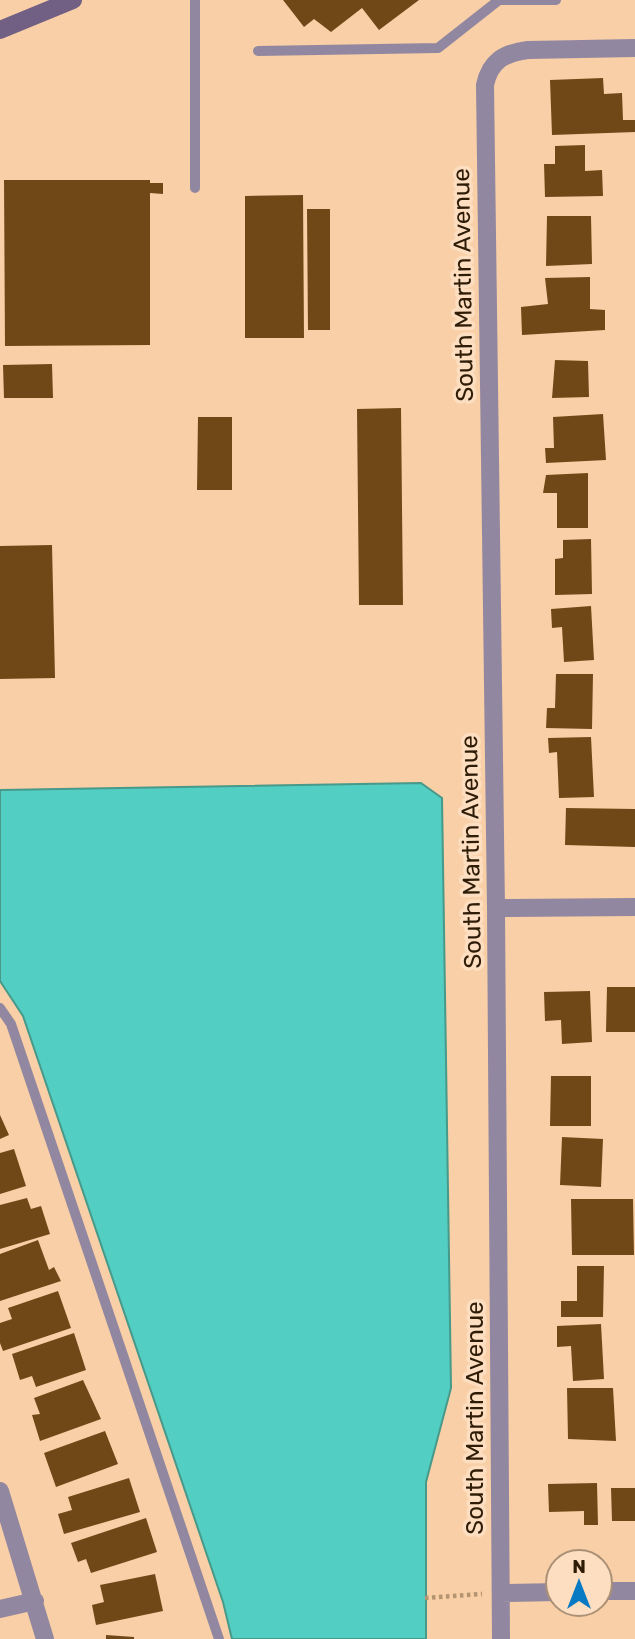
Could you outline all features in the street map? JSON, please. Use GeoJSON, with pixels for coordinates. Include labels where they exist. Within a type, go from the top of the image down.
{"type":"FeatureCollection","features":[{"type":"Feature","properties":{"kind":"street"},"geometry":{"type":"LineString","coordinates":[[0,30],[73,0]]}},
{"type":"Feature","properties":{"kind":"street","name":"South Martin Avenue"},"geometry":{"type":"LineString","coordinates":[[501,1639],[496,908],[485,85],[492,65],[511,52],[635,48]]}},
{"type":"Feature","properties":{"kind":"street"},"geometry":{"type":"LineString","coordinates":[[496,908],[635,907]]}},
{"type":"Feature","properties":{"kind":"street"},"geometry":{"type":"LineString","coordinates":[[0,1491],[45,1639]]}},
{"type":"Feature","properties":{"kind":"street"},"geometry":{"type":"LineString","coordinates":[[614,1591],[635,1591]]}},
{"type":"Feature","properties":{"kind":"street"},"geometry":{"type":"LineString","coordinates":[[501,1592],[544,1592]]}},
{"type":"Feature","properties":{"kind":"street"},"geometry":{"type":"LineString","coordinates":[[0,1609],[35,1601]]}},
{"type":"Feature","properties":{"kind":"lane"},"geometry":{"type":"LineString","coordinates":[[195,0],[195,188]]}},
{"type":"Feature","properties":{"kind":"lane"},"geometry":{"type":"LineString","coordinates":[[258,51],[438,48],[500,0],[556,0]]}},
{"type":"Feature","properties":{"kind":"lane"},"geometry":{"type":"LineString","coordinates":[[0,1008],[11,1024],[219,1639]]}},
{"type":"Feature","properties":{"kind":"path"},"geometry":{"type":"LineString","coordinates":[[425,1598],[501,1592]]}},
{"type":"Feature","properties":{"kind":"water"},"geometry":{"type":"Polygon","coordinates":[[[421,783],[442,798],[451,1388],[426,1482],[426,1639],[232,1639],[223,1602],[23,1016],[0,981],[0,790],[421,783]]]}},
{"type":"Feature","properties":{"kind":"building"},"geometry":{"type":"Polygon","coordinates":[[[283,0],[419,0],[379,30],[362,8],[331,32],[314,19],[304,27],[283,0]]]}},
{"type":"Feature","properties":{"kind":"building"},"geometry":{"type":"Polygon","coordinates":[[[603,78],[604,94],[622,93],[623,120],[635,120],[635,132],[552,135],[550,80],[603,78]]]}},
{"type":"Feature","properties":{"kind":"building"},"geometry":{"type":"Polygon","coordinates":[[[585,145],[585,171],[602,170],[603,196],[545,197],[544,164],[555,164],[555,146],[585,145]]]}},
{"type":"Feature","properties":{"kind":"building"},"geometry":{"type":"Polygon","coordinates":[[[4,180],[150,180],[150,183],[163,183],[163,194],[150,193],[150,345],[5,346],[4,180]]]}},
{"type":"Feature","properties":{"kind":"building"},"geometry":{"type":"Polygon","coordinates":[[[303,195],[304,338],[245,338],[245,196],[303,195]]]}},
{"type":"Feature","properties":{"kind":"building"},"geometry":{"type":"Polygon","coordinates":[[[307,209],[330,209],[330,330],[308,330],[307,209]]]}},
{"type":"Feature","properties":{"kind":"building"},"geometry":{"type":"Polygon","coordinates":[[[547,216],[591,216],[592,264],[546,266],[547,216]]]}},
{"type":"Feature","properties":{"kind":"building"},"geometry":{"type":"Polygon","coordinates":[[[590,277],[590,309],[605,310],[605,330],[522,335],[521,307],[548,304],[545,278],[590,277]]]}},
{"type":"Feature","properties":{"kind":"building"},"geometry":{"type":"Polygon","coordinates":[[[555,360],[588,361],[589,397],[552,398],[555,360]]]}},
{"type":"Feature","properties":{"kind":"building"},"geometry":{"type":"Polygon","coordinates":[[[52,364],[53,398],[4,398],[3,365],[52,364]]]}},
{"type":"Feature","properties":{"kind":"building"},"geometry":{"type":"Polygon","coordinates":[[[401,408],[403,605],[359,605],[357,409],[401,408]]]}},
{"type":"Feature","properties":{"kind":"building"},"geometry":{"type":"Polygon","coordinates":[[[603,414],[606,460],[546,463],[545,448],[554,448],[553,417],[603,414]]]}},
{"type":"Feature","properties":{"kind":"building"},"geometry":{"type":"Polygon","coordinates":[[[198,417],[232,417],[232,490],[197,490],[198,417]]]}},
{"type":"Feature","properties":{"kind":"building"},"geometry":{"type":"Polygon","coordinates":[[[588,473],[588,528],[557,528],[557,493],[543,493],[546,475],[588,473]]]}},
{"type":"Feature","properties":{"kind":"building"},"geometry":{"type":"Polygon","coordinates":[[[591,539],[592,594],[555,595],[555,559],[563,558],[563,540],[591,539]]]}},
{"type":"Feature","properties":{"kind":"building"},"geometry":{"type":"Polygon","coordinates":[[[52,545],[55,678],[0,679],[0,546],[52,545]]]}},
{"type":"Feature","properties":{"kind":"building"},"geometry":{"type":"Polygon","coordinates":[[[591,606],[594,660],[564,662],[562,627],[552,628],[551,609],[591,606]]]}},
{"type":"Feature","properties":{"kind":"building"},"geometry":{"type":"Polygon","coordinates":[[[556,674],[593,674],[592,729],[546,728],[547,708],[555,708],[556,674]]]}},
{"type":"Feature","properties":{"kind":"building"},"geometry":{"type":"Polygon","coordinates":[[[591,737],[594,797],[559,798],[557,752],[549,753],[548,738],[591,737]]]}},
{"type":"Feature","properties":{"kind":"building"},"geometry":{"type":"Polygon","coordinates":[[[566,808],[635,809],[635,847],[565,845],[566,808]]]}},
{"type":"Feature","properties":{"kind":"building"},"geometry":{"type":"Polygon","coordinates":[[[607,987],[635,987],[635,1032],[606,1032],[607,987]]]}},
{"type":"Feature","properties":{"kind":"building"},"geometry":{"type":"Polygon","coordinates":[[[590,991],[592,1042],[562,1044],[561,1020],[545,1021],[544,992],[590,991]]]}},
{"type":"Feature","properties":{"kind":"building"},"geometry":{"type":"Polygon","coordinates":[[[551,1076],[591,1076],[591,1126],[550,1126],[551,1076]]]}},
{"type":"Feature","properties":{"kind":"building"},"geometry":{"type":"Polygon","coordinates":[[[0,1115],[9,1135],[0,1139],[0,1115]]]}},
{"type":"Feature","properties":{"kind":"building"},"geometry":{"type":"Polygon","coordinates":[[[562,1137],[603,1139],[601,1187],[560,1185],[562,1137]]]}},
{"type":"Feature","properties":{"kind":"building"},"geometry":{"type":"Polygon","coordinates":[[[14,1149],[26,1186],[0,1194],[0,1153],[14,1149]]]}},
{"type":"Feature","properties":{"kind":"building"},"geometry":{"type":"Polygon","coordinates":[[[27,1198],[31,1209],[41,1206],[50,1234],[0,1249],[0,1205],[27,1198]]]}},
{"type":"Feature","properties":{"kind":"building"},"geometry":{"type":"Polygon","coordinates":[[[571,1199],[633,1199],[634,1255],[572,1255],[571,1199]]]}},
{"type":"Feature","properties":{"kind":"building"},"geometry":{"type":"Polygon","coordinates":[[[38,1240],[49,1270],[54,1267],[61,1281],[0,1301],[0,1254],[38,1240]]]}},
{"type":"Feature","properties":{"kind":"building"},"geometry":{"type":"Polygon","coordinates":[[[577,1266],[604,1266],[603,1317],[561,1317],[561,1301],[577,1301],[577,1266]]]}},
{"type":"Feature","properties":{"kind":"building"},"geometry":{"type":"Polygon","coordinates":[[[58,1291],[71,1328],[3,1351],[0,1343],[0,1323],[12,1319],[8,1308],[58,1291]]]}},
{"type":"Feature","properties":{"kind":"building"},"geometry":{"type":"Polygon","coordinates":[[[601,1324],[604,1379],[573,1381],[571,1346],[557,1347],[557,1326],[601,1324]]]}},
{"type":"Feature","properties":{"kind":"building"},"geometry":{"type":"Polygon","coordinates":[[[74,1333],[86,1370],[36,1387],[32,1376],[20,1380],[12,1354],[74,1333]]]}},
{"type":"Feature","properties":{"kind":"building"},"geometry":{"type":"Polygon","coordinates":[[[83,1380],[101,1419],[40,1441],[32,1415],[40,1414],[34,1398],[83,1380]]]}},
{"type":"Feature","properties":{"kind":"building"},"geometry":{"type":"Polygon","coordinates":[[[567,1388],[613,1388],[616,1441],[568,1439],[567,1388]]]}},
{"type":"Feature","properties":{"kind":"building"},"geometry":{"type":"Polygon","coordinates":[[[105,1431],[118,1464],[56,1487],[44,1453],[105,1431]]]}},
{"type":"Feature","properties":{"kind":"building"},"geometry":{"type":"Polygon","coordinates":[[[129,1478],[140,1512],[64,1534],[58,1514],[72,1510],[68,1497],[129,1478]]]}},
{"type":"Feature","properties":{"kind":"building"},"geometry":{"type":"Polygon","coordinates":[[[597,1483],[598,1525],[584,1525],[584,1511],[549,1512],[548,1484],[597,1483]]]}},
{"type":"Feature","properties":{"kind":"building"},"geometry":{"type":"Polygon","coordinates":[[[611,1488],[635,1488],[635,1521],[612,1521],[611,1488]]]}},
{"type":"Feature","properties":{"kind":"building"},"geometry":{"type":"Polygon","coordinates":[[[146,1518],[157,1552],[91,1573],[86,1559],[78,1562],[71,1543],[146,1518]]]}},
{"type":"Feature","properties":{"kind":"building"},"geometry":{"type":"Polygon","coordinates":[[[155,1574],[163,1611],[96,1625],[92,1605],[104,1602],[100,1585],[155,1574]]]}},
{"type":"Feature","properties":{"kind":"building"},"geometry":{"type":"Polygon","coordinates":[[[106,1635],[134,1637],[134,1639],[106,1639],[106,1635]]]}}]}
